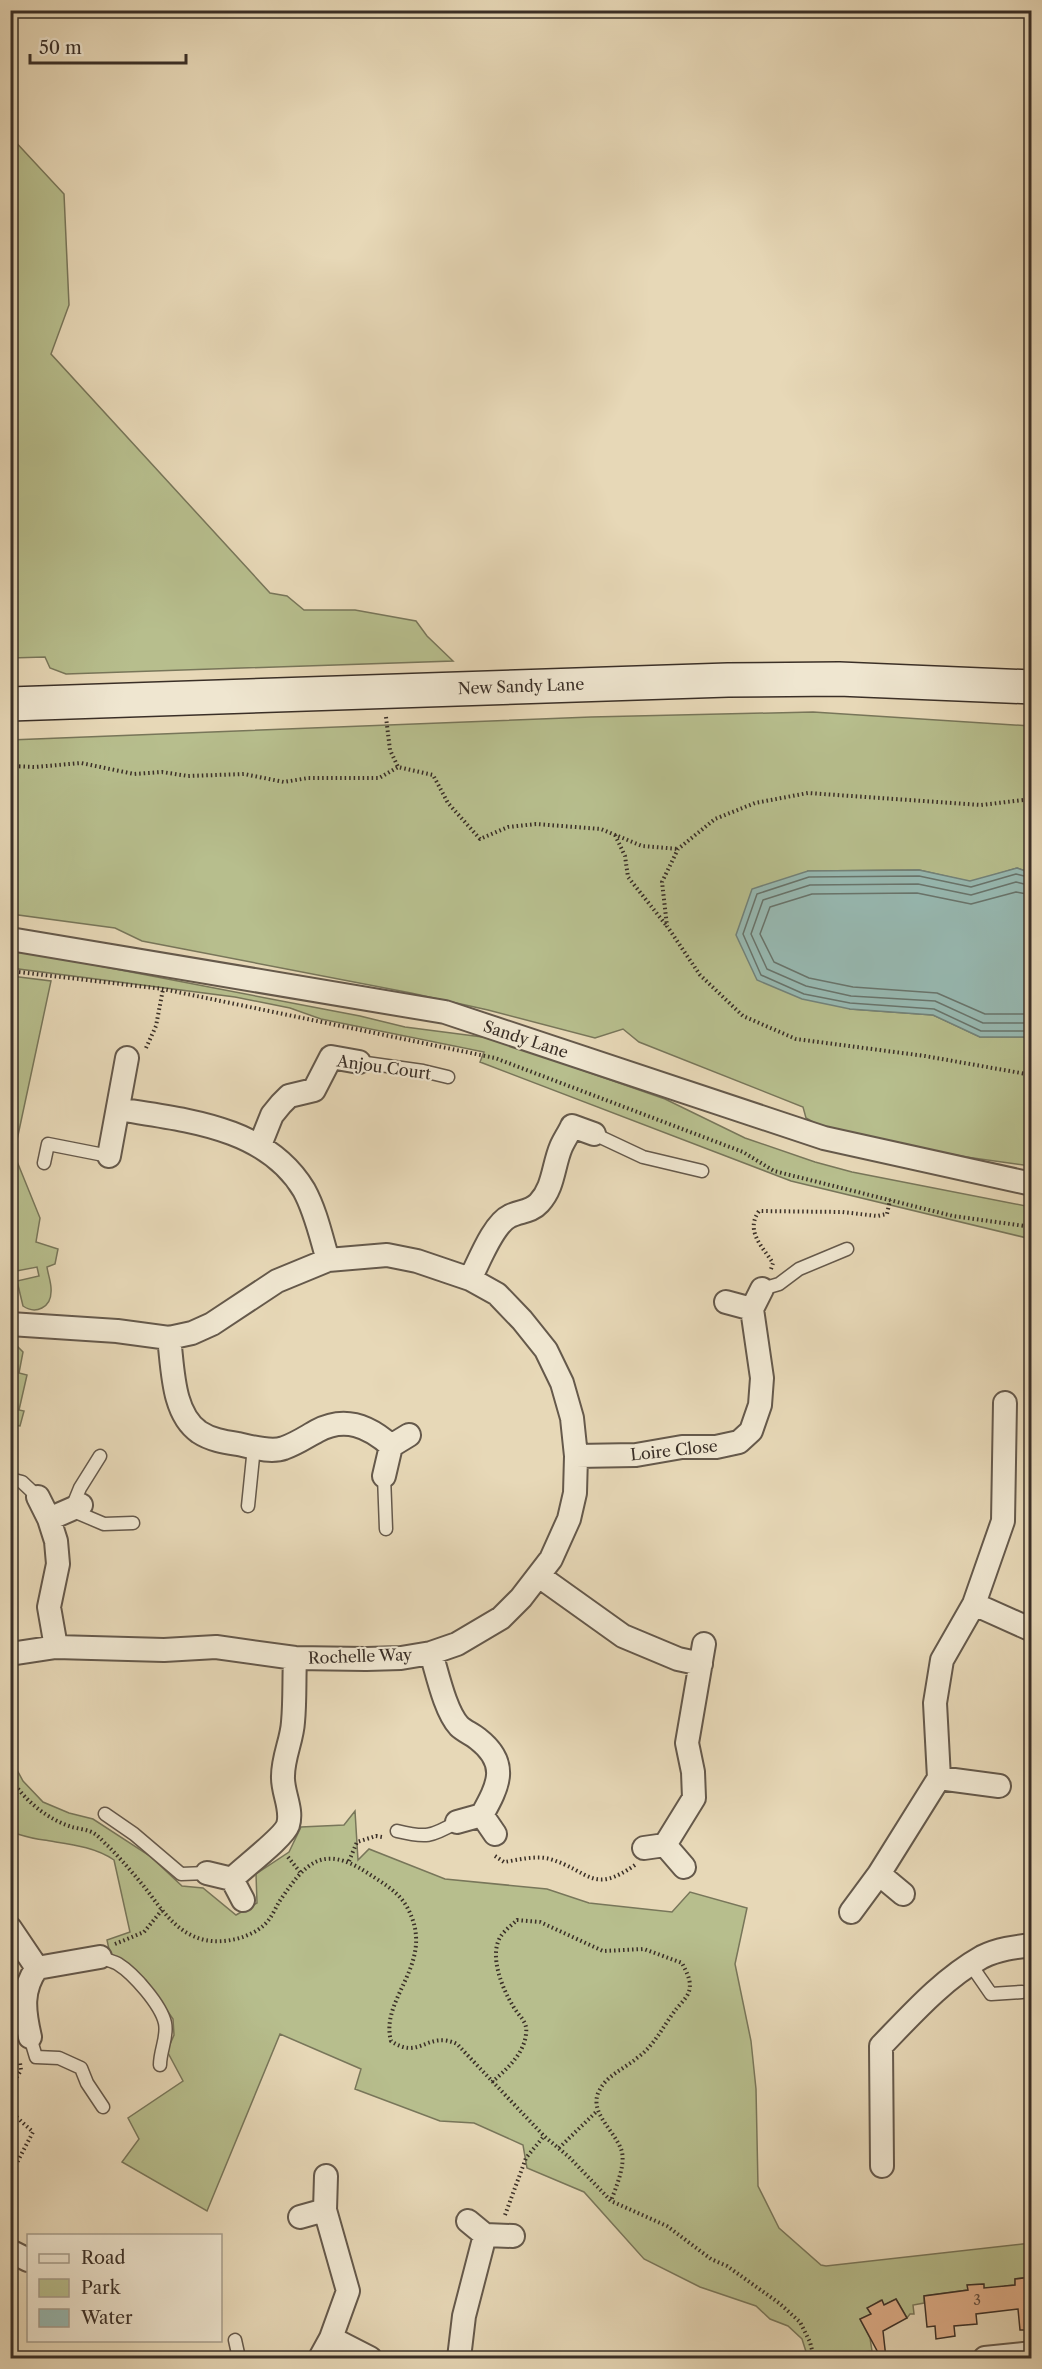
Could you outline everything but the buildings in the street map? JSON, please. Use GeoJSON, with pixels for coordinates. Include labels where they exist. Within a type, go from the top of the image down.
{"type":"FeatureCollection","features":[{"type":"Feature","properties":{"kind":"street","name":"New Sandy Lane"},"geometry":{"type":"LineString","coordinates":[[10,704],[728,680],[884,681],[1032,687]]}},
{"type":"Feature","properties":{"kind":"street","name":"Sandy Lane"},"geometry":{"type":"LineString","coordinates":[[10,939],[445,1012],[824,1138],[1032,1184]]}},
{"type":"Feature","properties":{"kind":"street","name":"Anjou Court"},"geometry":{"type":"LineString","coordinates":[[260,1145],[272,1115],[289,1096],[314,1090],[331,1057],[359,1062]]}},
{"type":"Feature","properties":{"kind":"street"},"geometry":{"type":"LineString","coordinates":[[109,1156],[127,1058]]}},
{"type":"Feature","properties":{"kind":"street"},"geometry":{"type":"LineString","coordinates":[[118,1109],[207,1124],[260,1145],[276,1156],[304,1191],[316,1218],[328,1260]]}},
{"type":"Feature","properties":{"kind":"street"},"geometry":{"type":"LineString","coordinates":[[470,1279],[499,1224],[509,1216],[526,1212],[542,1199],[553,1179],[561,1145],[572,1126],[594,1134]]}},
{"type":"Feature","properties":{"kind":"street","name":"Rochelle Way"},"geometry":{"type":"LineString","coordinates":[[10,1324],[117,1331],[169,1338],[192,1333],[212,1324],[277,1281],[328,1260],[387,1254],[417,1261],[470,1279],[496,1294],[522,1320],[546,1350],[562,1383],[572,1418],[576,1456],[575,1493],[570,1519],[551,1559],[501,1618],[458,1644],[431,1653],[401,1658],[295,1658],[216,1647],[164,1650],[56,1647],[10,1654]]}},
{"type":"Feature","properties":{"kind":"street"},"geometry":{"type":"LineString","coordinates":[[726,1302],[757,1299]]}},
{"type":"Feature","properties":{"kind":"street","name":"Loire Close"},"geometry":{"type":"LineString","coordinates":[[576,1456],[636,1455],[682,1447],[716,1447],[739,1442],[751,1431],[760,1405],[762,1378],[757,1299]]}},
{"type":"Feature","properties":{"kind":"street"},"geometry":{"type":"LineString","coordinates":[[169,1338],[179,1403],[187,1419],[199,1431],[217,1440],[254,1447],[282,1449],[330,1425],[345,1423],[400,1440],[384,1476]]}},
{"type":"Feature","properties":{"kind":"street"},"geometry":{"type":"LineString","coordinates":[[851,1912],[879,1874],[939,1778],[935,1703],[942,1660],[974,1604],[1003,1521],[1005,1403]]}},
{"type":"Feature","properties":{"kind":"street"},"geometry":{"type":"LineString","coordinates":[[38,1497],[49,1519],[56,1541],[58,1564],[48,1607],[56,1647]]}},
{"type":"Feature","properties":{"kind":"street"},"geometry":{"type":"LineString","coordinates":[[49,1519],[76,1507]]}},
{"type":"Feature","properties":{"kind":"street"},"geometry":{"type":"LineString","coordinates":[[539,1575],[623,1636],[678,1659],[702,1654],[687,1743],[693,1772],[694,1798],[655,1846],[684,1867]]}},
{"type":"Feature","properties":{"kind":"street"},"geometry":{"type":"LineString","coordinates":[[974,1604],[1032,1630]]}},
{"type":"Feature","properties":{"kind":"street"},"geometry":{"type":"LineString","coordinates":[[431,1653],[448,1706],[458,1725],[492,1752],[497,1768],[498,1785],[482,1815],[457,1822]]}},
{"type":"Feature","properties":{"kind":"street"},"geometry":{"type":"LineString","coordinates":[[232,1879],[276,1842],[288,1826],[288,1806],[282,1778],[293,1724],[295,1658]]}},
{"type":"Feature","properties":{"kind":"street"},"geometry":{"type":"LineString","coordinates":[[939,1778],[999,1786]]}},
{"type":"Feature","properties":{"kind":"street"},"geometry":{"type":"LineString","coordinates":[[482,1815],[495,1834]]}},
{"type":"Feature","properties":{"kind":"street"},"geometry":{"type":"LineString","coordinates":[[207,1873],[232,1879],[243,1900]]}},
{"type":"Feature","properties":{"kind":"street"},"geometry":{"type":"LineString","coordinates":[[879,1874],[903,1894]]}},
{"type":"Feature","properties":{"kind":"street"},"geometry":{"type":"LineString","coordinates":[[10,1928],[37,1968]]}},
{"type":"Feature","properties":{"kind":"street"},"geometry":{"type":"LineString","coordinates":[[882,2166],[881,2046],[931,1994],[971,1965],[983,1957],[1007,1948],[1032,1944]]}},
{"type":"Feature","properties":{"kind":"street"},"geometry":{"type":"LineString","coordinates":[[30,2037],[25,2015],[27,1980],[37,1968],[100,1957]]}},
{"type":"Feature","properties":{"kind":"street"},"geometry":{"type":"LineString","coordinates":[[320,2358],[331,2338],[348,2291],[325,2210],[326,2176]]}},
{"type":"Feature","properties":{"kind":"street"},"geometry":{"type":"LineString","coordinates":[[300,2217],[325,2210]]}},
{"type":"Feature","properties":{"kind":"street"},"geometry":{"type":"LineString","coordinates":[[459,2358],[464,2316],[492,2232]]}},
{"type":"Feature","properties":{"kind":"street"},"geometry":{"type":"LineString","coordinates":[[10,2252],[27,2260]]}},
{"type":"Feature","properties":{"kind":"street"},"geometry":{"type":"LineString","coordinates":[[331,2338],[370,2358]]}},
{"type":"Feature","properties":{"kind":"street"},"geometry":{"type":"LineString","coordinates":[[985,2358],[1032,2353]]}},
{"type":"Feature","properties":{"kind":"lane","name":"Anjou Court"},"geometry":{"type":"LineString","coordinates":[[359,1062],[448,1077]]}},
{"type":"Feature","properties":{"kind":"lane"},"geometry":{"type":"LineString","coordinates":[[594,1134],[643,1157],[702,1171]]}},
{"type":"Feature","properties":{"kind":"lane"},"geometry":{"type":"LineString","coordinates":[[44,1163],[48,1144],[109,1156]]}},
{"type":"Feature","properties":{"kind":"lane"},"geometry":{"type":"LineString","coordinates":[[757,1299],[799,1269],[847,1249]]}},
{"type":"Feature","properties":{"kind":"lane"},"geometry":{"type":"LineString","coordinates":[[248,1506],[254,1447]]}},
{"type":"Feature","properties":{"kind":"lane"},"geometry":{"type":"LineString","coordinates":[[100,1456],[80,1488],[76,1507],[104,1524],[133,1523]]}},
{"type":"Feature","properties":{"kind":"lane"},"geometry":{"type":"LineString","coordinates":[[384,1476],[386,1528]]}},
{"type":"Feature","properties":{"kind":"lane"},"geometry":{"type":"LineString","coordinates":[[10,1479],[22,1482],[38,1497]]}},
{"type":"Feature","properties":{"kind":"lane"},"geometry":{"type":"LineString","coordinates":[[105,1814],[134,1834],[181,1874],[207,1873]]}},
{"type":"Feature","properties":{"kind":"lane"},"geometry":{"type":"LineString","coordinates":[[397,1831],[423,1837],[457,1822]]}},
{"type":"Feature","properties":{"kind":"lane"},"geometry":{"type":"LineString","coordinates":[[100,1957],[118,1964],[141,1984],[160,2011],[165,2023],[160,2065]]}},
{"type":"Feature","properties":{"kind":"lane"},"geometry":{"type":"LineString","coordinates":[[971,1965],[991,1994],[1022,1992]]}},
{"type":"Feature","properties":{"kind":"lane"},"geometry":{"type":"LineString","coordinates":[[30,2037],[36,2057],[59,2058],[81,2068],[87,2083],[103,2107]]}},
{"type":"Feature","properties":{"kind":"lane"},"geometry":{"type":"LineString","coordinates":[[236,2340],[239,2358]]}},
{"type":"Feature","properties":{"kind":"path"},"geometry":{"type":"LineString","coordinates":[[385,710],[390,750],[398,767]]}},
{"type":"Feature","properties":{"kind":"path"},"geometry":{"type":"LineString","coordinates":[[10,766],[36,767],[81,763],[135,774],[162,772],[188,776],[244,774],[284,782],[308,778],[335,780],[357,777],[379,778],[398,767],[433,775],[448,802],[480,838],[508,826],[536,824],[601,829],[642,846],[678,849]]}},
{"type":"Feature","properties":{"kind":"path"},"geometry":{"type":"LineString","coordinates":[[667,926],[662,882],[678,849],[715,819],[755,803],[808,793],[981,806],[1032,799]]}},
{"type":"Feature","properties":{"kind":"path"},"geometry":{"type":"LineString","coordinates":[[614,834],[626,856],[628,878],[667,926],[700,975],[742,1016],[796,1039],[925,1056],[1032,1075]]}},
{"type":"Feature","properties":{"kind":"path"},"geometry":{"type":"LineString","coordinates":[[10,971],[163,989],[495,1058],[743,1152],[774,1171],[953,1216],[1032,1227]]}},
{"type":"Feature","properties":{"kind":"path"},"geometry":{"type":"LineString","coordinates":[[127,1058],[144,1051],[156,1026],[163,989]]}},
{"type":"Feature","properties":{"kind":"path"},"geometry":{"type":"LineString","coordinates":[[757,1299],[773,1263],[752,1230],[752,1221],[759,1211],[842,1212],[877,1216],[886,1214],[890,1200]]}},
{"type":"Feature","properties":{"kind":"path"},"geometry":{"type":"LineString","coordinates":[[10,1778],[21,1793],[43,1814],[68,1826],[95,1833],[143,1885],[171,1922],[189,1934],[205,1940],[249,1936],[266,1924],[300,1872],[328,1857],[349,1861],[393,1890],[406,1907],[417,1935],[413,1962],[392,2016],[389,2032],[391,2041],[402,2049],[413,2049],[433,2040],[447,2039],[457,2044],[544,2136],[559,2148],[611,2201],[668,2226],[711,2259],[727,2266],[779,2303],[800,2322],[810,2342],[814,2358]]}},
{"type":"Feature","properties":{"kind":"path"},"geometry":{"type":"LineString","coordinates":[[100,1957],[103,1948],[144,1932],[162,1910]]}},
{"type":"Feature","properties":{"kind":"path"},"geometry":{"type":"LineString","coordinates":[[492,2082],[518,2055],[526,2036],[526,2022],[513,2008],[500,1981],[496,1961],[499,1938],[517,1920],[540,1922],[603,1951],[644,1949],[682,1963],[690,1979],[688,1993],[664,2025],[656,2040],[646,2051],[609,2078],[596,2099],[597,2111],[609,2125],[622,2153],[619,2180],[611,2201]]}},
{"type":"Feature","properties":{"kind":"path"},"geometry":{"type":"LineString","coordinates":[[10,2111],[33,2132],[10,2176]]}},
{"type":"Feature","properties":{"kind":"path"},"geometry":{"type":"LineString","coordinates":[[559,2148],[597,2111]]}},
{"type":"Feature","properties":{"kind":"path"},"geometry":{"type":"LineString","coordinates":[[492,2232],[505,2213],[526,2158],[544,2136]]}},
{"type":"Feature","properties":{"kind":"green space"},"geometry":{"type":"Polygon","coordinates":[[[11,137],[64,194],[69,305],[51,354],[270,593],[287,596],[304,610],[355,610],[416,621],[427,636],[453,661],[66,674],[50,668],[45,657],[11,658],[11,137]]]}},
{"type":"Feature","properties":{"kind":"green space"},"geometry":{"type":"Polygon","coordinates":[[[813,712],[1031,726],[1031,873],[1017,868],[971,882],[919,870],[808,871],[850,1009],[933,1015],[980,1037],[1031,1037],[1031,1166],[966,1157],[827,1130],[806,1118],[803,1107],[639,1042],[623,1029],[595,1038],[411,993],[142,941],[115,928],[11,914],[10,740],[591,717],[813,712]]]}},
{"type":"Feature","properties":{"kind":"green space"},"geometry":{"type":"Polygon","coordinates":[[[11,949],[360,1016],[405,1027],[490,1038],[665,1099],[745,1138],[815,1162],[852,1172],[1031,1207],[1031,1239],[791,1181],[480,1062],[484,1052],[321,1019],[290,1008],[235,997],[11,968],[11,949]]]}},
{"type":"Feature","properties":{"kind":"green space"},"geometry":{"type":"Polygon","coordinates":[[[11,976],[51,981],[14,1154],[40,1218],[36,1242],[58,1249],[55,1264],[47,1267],[51,1286],[48,1302],[42,1308],[33,1310],[23,1306],[17,1281],[39,1276],[37,1267],[11,1272],[11,1265],[15,1263],[13,1252],[10,1252],[10,1058],[13,1059],[16,1047],[11,1046],[14,1016],[11,1015],[11,976]]]}},
{"type":"Feature","properties":{"kind":"green space"},"geometry":{"type":"Polygon","coordinates":[[[11,1345],[17,1346],[23,1352],[19,1373],[27,1375],[19,1410],[24,1411],[20,1426],[13,1425],[11,1437],[11,1345]]]}},
{"type":"Feature","properties":{"kind":"green space"},"geometry":{"type":"Polygon","coordinates":[[[10,1757],[23,1781],[43,1802],[69,1813],[93,1819],[150,1856],[182,1886],[203,1888],[236,1915],[257,1903],[256,1874],[289,1852],[301,1827],[344,1825],[355,1811],[358,1860],[369,1849],[445,1879],[547,1889],[589,1903],[672,1912],[690,1892],[747,1908],[735,1964],[751,2041],[756,2089],[758,2186],[779,2228],[821,2265],[826,2266],[1031,2243],[1031,2282],[1030,2277],[1015,2279],[1015,2285],[1005,2286],[1007,2308],[984,2289],[983,2284],[968,2285],[968,2290],[924,2296],[924,2303],[913,2305],[914,2314],[910,2314],[907,2318],[896,2299],[884,2305],[881,2300],[868,2308],[871,2314],[860,2319],[870,2338],[872,2351],[865,2352],[865,2358],[808,2358],[802,2339],[788,2326],[770,2319],[756,2306],[700,2287],[644,2259],[584,2192],[527,2168],[523,2145],[474,2123],[440,2121],[355,2089],[361,2069],[280,2034],[207,2211],[122,2162],[139,2139],[128,2118],[183,2081],[167,2051],[174,2035],[173,2019],[146,1980],[110,1954],[107,1940],[130,1932],[114,1860],[106,1855],[71,1844],[36,1839],[11,1832],[10,1757]]]}},
{"type":"Feature","properties":{"kind":"water"},"geometry":{"type":"Polygon","coordinates":[[[1017,868],[1031,873],[1031,1037],[980,1037],[933,1015],[850,1009],[802,999],[757,980],[736,935],[752,889],[808,871],[919,870],[970,881],[1017,868]]]}}]}
